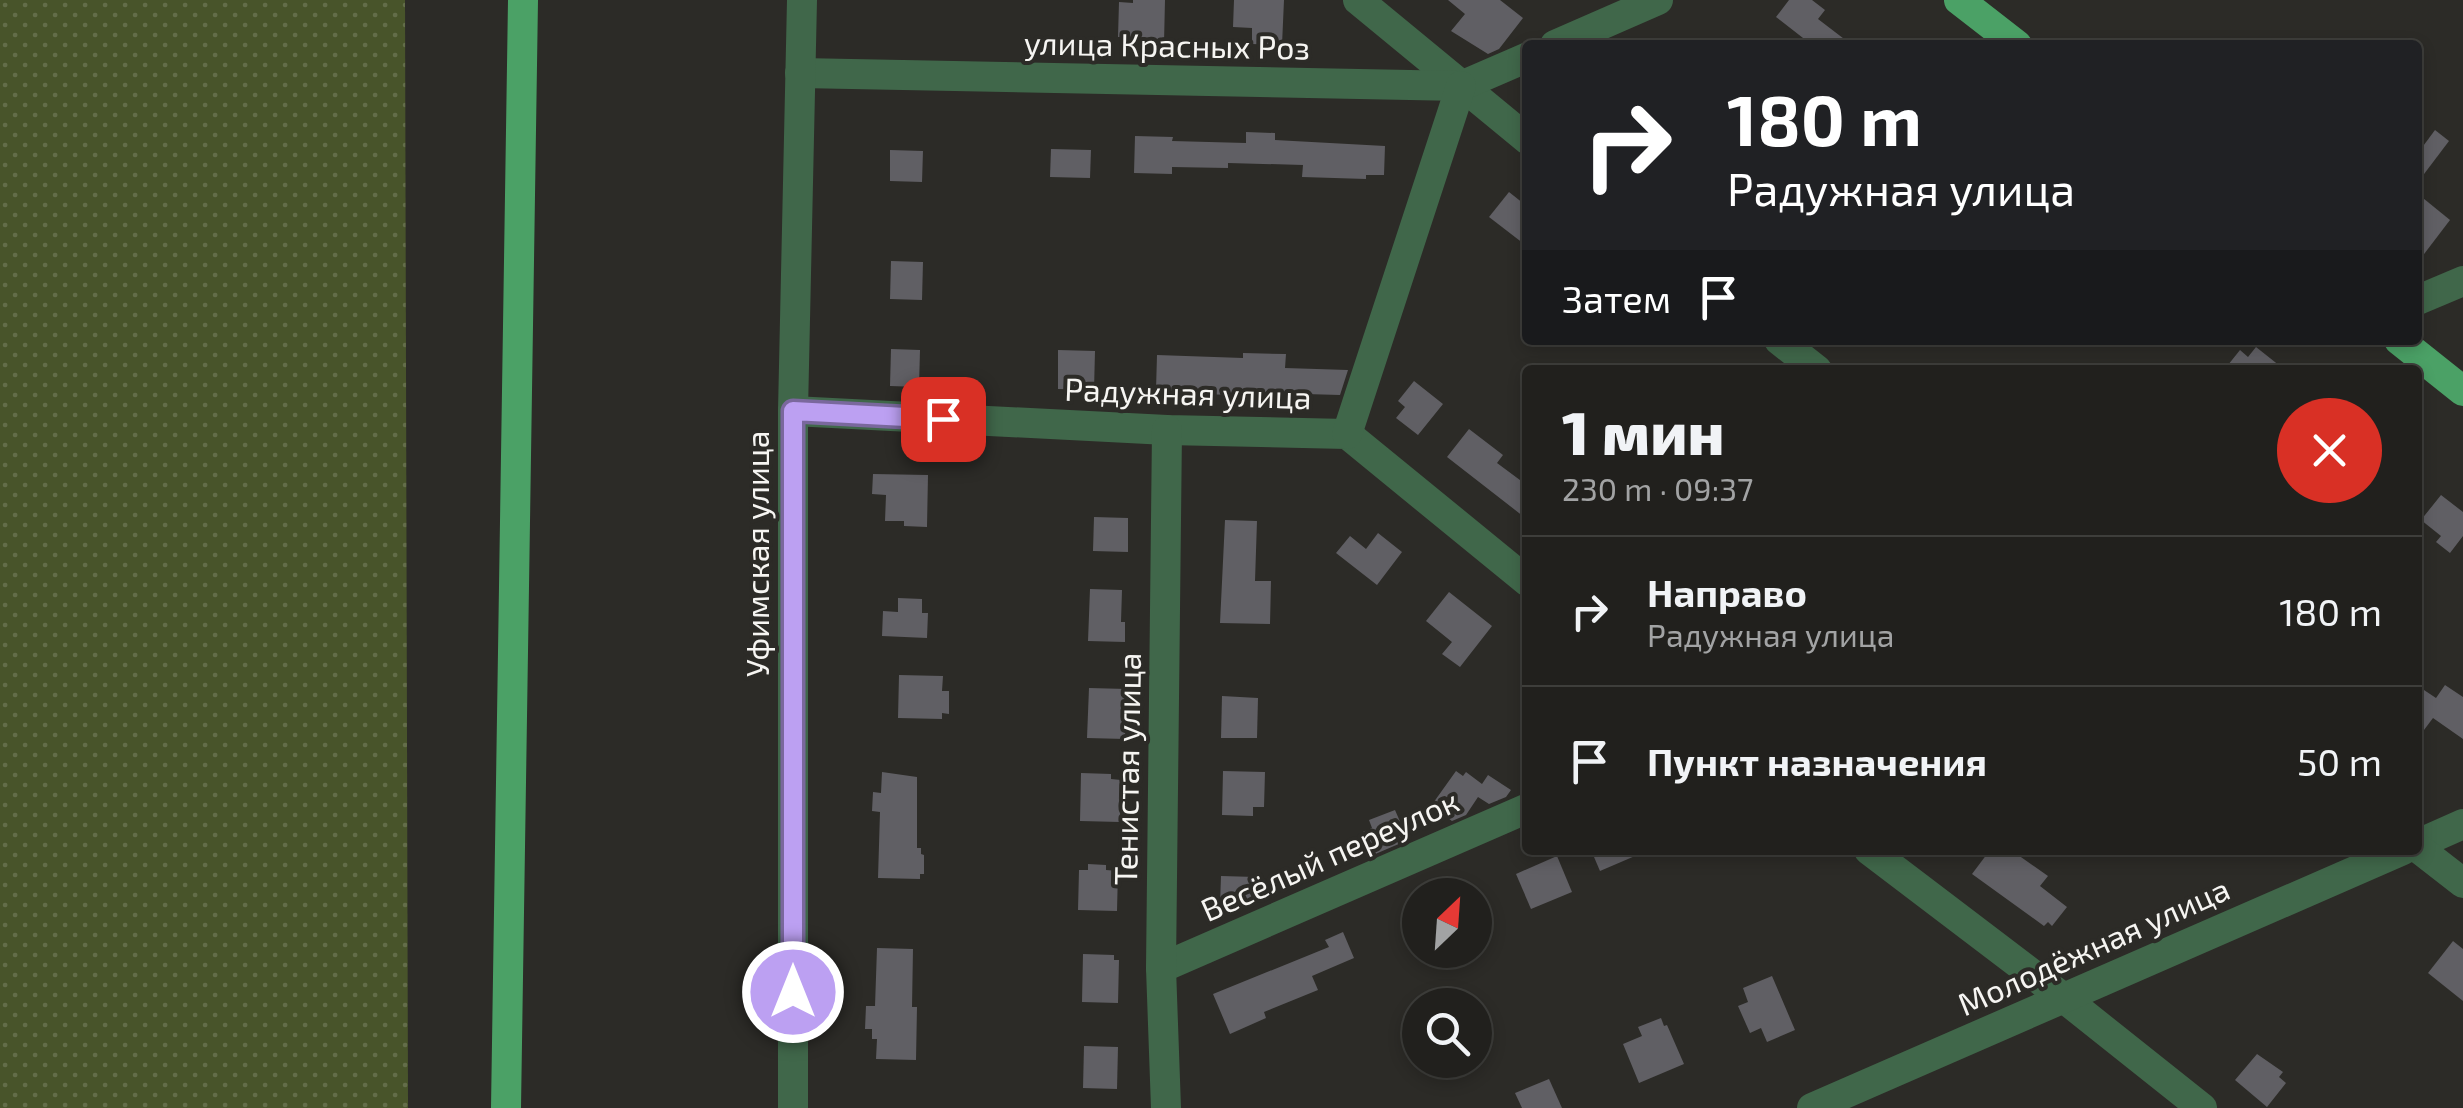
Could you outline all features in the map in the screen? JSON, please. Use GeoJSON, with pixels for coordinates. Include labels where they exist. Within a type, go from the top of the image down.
{"type":"FeatureCollection","features":[{"type":"Feature","properties":{"kind":"main road"},"geometry":{"type":"LineString","coordinates":[[506,1108],[522,0]]}},
{"type":"Feature","properties":{"kind":"main road"},"geometry":{"type":"LineString","coordinates":[[1959,0],[2011,40]]}},
{"type":"Feature","properties":{"kind":"main road"},"geometry":{"type":"LineString","coordinates":[[2404,345],[2463,390]]}},
{"type":"Feature","properties":{"kind":"street","name":"Уфимская улица"},"geometry":{"type":"LineString","coordinates":[[793,1108],[793,411],[802,0]]}},
{"type":"Feature","properties":{"kind":"street"},"geometry":{"type":"LineString","coordinates":[[1358,0],[1522,135]]}},
{"type":"Feature","properties":{"kind":"street"},"geometry":{"type":"LineString","coordinates":[[1566,40],[1658,0]]}},
{"type":"Feature","properties":{"kind":"street","name":"улица Красных Роз"},"geometry":{"type":"LineString","coordinates":[[800,73],[1461,86],[1522,60]]}},
{"type":"Feature","properties":{"kind":"street"},"geometry":{"type":"LineString","coordinates":[[1347,434],[1461,86]]}},
{"type":"Feature","properties":{"kind":"street"},"geometry":{"type":"LineString","coordinates":[[2422,298],[2463,281]]}},
{"type":"Feature","properties":{"kind":"street"},"geometry":{"type":"LineString","coordinates":[[1785,345],[1811,365]]}},
{"type":"Feature","properties":{"kind":"street","name":"Радужная улица"},"geometry":{"type":"LineString","coordinates":[[793,411],[1167,430],[1347,434],[1522,577]]}},
{"type":"Feature","properties":{"kind":"street","name":"Тенистая улица"},"geometry":{"type":"LineString","coordinates":[[1166,1108],[1161,968],[1167,430]]}},
{"type":"Feature","properties":{"kind":"street","name":"Весёлый переулок"},"geometry":{"type":"LineString","coordinates":[[1161,968],[1522,811]]}},
{"type":"Feature","properties":{"kind":"street"},"geometry":{"type":"LineString","coordinates":[[2422,844],[2463,824]]}},
{"type":"Feature","properties":{"kind":"street"},"geometry":{"type":"LineString","coordinates":[[2422,849],[2463,883]]}},
{"type":"Feature","properties":{"kind":"street"},"geometry":{"type":"LineString","coordinates":[[1876,855],[2065,998],[2202,1108]]}},
{"type":"Feature","properties":{"kind":"street","name":"Молодёжная улица"},"geometry":{"type":"LineString","coordinates":[[1812,1108],[2392,855]]}},
{"type":"Feature","properties":{"kind":"green space"},"geometry":{"type":"Polygon","coordinates":[[[0,0],[405,0],[408,1108],[0,1108],[0,0]]]}},
{"type":"Feature","properties":{"kind":"building"},"geometry":{"type":"Polygon","coordinates":[[[1165,0],[1164,43],[1132,42],[1132,37],[1118,37],[1119,2],[1165,0]]]}},
{"type":"Feature","properties":{"kind":"building"},"geometry":{"type":"Polygon","coordinates":[[[1234,0],[1284,0],[1282,45],[1252,44],[1252,28],[1233,27],[1234,0]]]}},
{"type":"Feature","properties":{"kind":"building"},"geometry":{"type":"Polygon","coordinates":[[[1448,0],[1500,0],[1523,18],[1499,49],[1488,54],[1451,31],[1465,14],[1448,0]]]}},
{"type":"Feature","properties":{"kind":"building"},"geometry":{"type":"Polygon","coordinates":[[[1789,0],[1812,0],[1825,10],[1818,19],[1845,40],[1806,40],[1776,17],[1789,0]]]}},
{"type":"Feature","properties":{"kind":"building"},"geometry":{"type":"Polygon","coordinates":[[[2435,130],[2449,141],[2422,177],[2422,148],[2435,130]]]}},
{"type":"Feature","properties":{"kind":"building"},"geometry":{"type":"Polygon","coordinates":[[[1246,132],[1275,133],[1275,140],[1385,146],[1384,175],[1366,175],[1366,179],[1302,177],[1303,165],[1228,163],[1228,168],[1172,167],[1172,174],[1134,173],[1135,136],[1246,143],[1246,132]]]}},
{"type":"Feature","properties":{"kind":"building"},"geometry":{"type":"Polygon","coordinates":[[[1051,149],[1091,150],[1090,178],[1050,177],[1051,149]]]}},
{"type":"Feature","properties":{"kind":"building"},"geometry":{"type":"Polygon","coordinates":[[[890,150],[923,151],[922,182],[890,181],[890,150]]]}},
{"type":"Feature","properties":{"kind":"building"},"geometry":{"type":"Polygon","coordinates":[[[1509,192],[1522,202],[1522,242],[1489,217],[1509,192]]]}},
{"type":"Feature","properties":{"kind":"building"},"geometry":{"type":"Polygon","coordinates":[[[2422,197],[2450,220],[2422,257],[2422,197]]]}},
{"type":"Feature","properties":{"kind":"building"},"geometry":{"type":"Polygon","coordinates":[[[891,261],[923,262],[922,300],[890,299],[891,261]]]}},
{"type":"Feature","properties":{"kind":"building"},"geometry":{"type":"Polygon","coordinates":[[[2256,347],[2279,365],[2228,365],[2240,350],[2248,357],[2256,347]]]}},
{"type":"Feature","properties":{"kind":"building"},"geometry":{"type":"Polygon","coordinates":[[[891,349],[920,350],[919,387],[890,386],[891,349]]]}},
{"type":"Feature","properties":{"kind":"building"},"geometry":{"type":"Polygon","coordinates":[[[1058,350],[1095,351],[1094,390],[1058,389],[1058,350]]]}},
{"type":"Feature","properties":{"kind":"building"},"geometry":{"type":"Polygon","coordinates":[[[1243,353],[1286,354],[1285,368],[1348,370],[1340,395],[1156,390],[1157,355],[1243,358],[1243,353]]]}},
{"type":"Feature","properties":{"kind":"building"},"geometry":{"type":"Polygon","coordinates":[[[1414,381],[1443,404],[1418,435],[1396,418],[1405,407],[1398,401],[1414,381]]]}},
{"type":"Feature","properties":{"kind":"building"},"geometry":{"type":"Polygon","coordinates":[[[1469,429],[1503,455],[1497,463],[1522,482],[1522,515],[1447,457],[1469,429]]]}},
{"type":"Feature","properties":{"kind":"building"},"geometry":{"type":"Polygon","coordinates":[[[873,474],[928,475],[927,527],[885,521],[886,495],[872,494],[873,474]]]}},
{"type":"Feature","properties":{"kind":"building"},"geometry":{"type":"Polygon","coordinates":[[[2441,495],[2463,512],[2463,536],[2450,553],[2436,542],[2441,536],[2422,519],[2441,495]]]}},
{"type":"Feature","properties":{"kind":"building"},"geometry":{"type":"Polygon","coordinates":[[[1094,517],[1128,518],[1128,552],[1093,551],[1094,517]]]}},
{"type":"Feature","properties":{"kind":"building"},"geometry":{"type":"Polygon","coordinates":[[[1225,520],[1257,521],[1255,581],[1271,581],[1270,624],[1220,623],[1225,520]]]}},
{"type":"Feature","properties":{"kind":"building"},"geometry":{"type":"Polygon","coordinates":[[[1378,533],[1402,552],[1377,585],[1336,553],[1350,536],[1366,549],[1378,533]]]}},
{"type":"Feature","properties":{"kind":"building"},"geometry":{"type":"Polygon","coordinates":[[[1090,589],[1122,590],[1125,642],[1088,641],[1090,589]]]}},
{"type":"Feature","properties":{"kind":"building"},"geometry":{"type":"Polygon","coordinates":[[[1449,592],[1492,626],[1460,667],[1442,654],[1452,642],[1426,621],[1449,592]]]}},
{"type":"Feature","properties":{"kind":"building"},"geometry":{"type":"Polygon","coordinates":[[[898,598],[922,599],[922,613],[928,613],[927,638],[882,636],[883,611],[898,612],[898,598]]]}},
{"type":"Feature","properties":{"kind":"building"},"geometry":{"type":"Polygon","coordinates":[[[899,675],[943,676],[942,691],[949,691],[949,714],[942,713],[942,719],[898,718],[899,675]]]}},
{"type":"Feature","properties":{"kind":"building"},"geometry":{"type":"Polygon","coordinates":[[[2445,685],[2463,697],[2463,739],[2433,718],[2422,733],[2422,689],[2436,698],[2445,685]]]}},
{"type":"Feature","properties":{"kind":"building"},"geometry":{"type":"Polygon","coordinates":[[[1089,688],[1127,689],[1125,739],[1087,738],[1089,688]]]}},
{"type":"Feature","properties":{"kind":"building"},"geometry":{"type":"Polygon","coordinates":[[[1222,696],[1258,698],[1257,738],[1221,738],[1222,696]]]}},
{"type":"Feature","properties":{"kind":"building"},"geometry":{"type":"Polygon","coordinates":[[[1223,771],[1265,772],[1264,807],[1253,807],[1253,816],[1222,815],[1223,771]]]}},
{"type":"Feature","properties":{"kind":"building"},"geometry":{"type":"Polygon","coordinates":[[[1456,771],[1463,776],[1466,772],[1482,784],[1488,775],[1511,790],[1506,797],[1489,804],[1478,797],[1466,815],[1452,821],[1431,806],[1456,771]]]}},
{"type":"Feature","properties":{"kind":"building"},"geometry":{"type":"Polygon","coordinates":[[[882,772],[917,777],[917,848],[924,855],[924,874],[920,874],[920,879],[878,878],[880,812],[872,811],[873,792],[881,793],[882,772]]]}},
{"type":"Feature","properties":{"kind":"building"},"geometry":{"type":"Polygon","coordinates":[[[1081,773],[1111,774],[1111,779],[1121,780],[1120,822],[1080,821],[1081,773]]]}},
{"type":"Feature","properties":{"kind":"building"},"geometry":{"type":"Polygon","coordinates":[[[1395,810],[1408,840],[1373,855],[1363,832],[1372,828],[1369,820],[1395,810]]]}},
{"type":"Feature","properties":{"kind":"building"},"geometry":{"type":"Polygon","coordinates":[[[1593,855],[1637,855],[1600,871],[1593,855]]]}},
{"type":"Feature","properties":{"kind":"building"},"geometry":{"type":"Polygon","coordinates":[[[1986,855],[2018,855],[2048,876],[2040,886],[2067,907],[2052,926],[2048,922],[2044,926],[1972,874],[1986,855]]]}},
{"type":"Feature","properties":{"kind":"building"},"geometry":{"type":"Polygon","coordinates":[[[1557,856],[1572,892],[1531,909],[1516,874],[1557,856]]]}},
{"type":"Feature","properties":{"kind":"building"},"geometry":{"type":"Polygon","coordinates":[[[1088,864],[1106,865],[1106,870],[1118,871],[1117,911],[1078,910],[1079,870],[1088,870],[1088,864]]]}},
{"type":"Feature","properties":{"kind":"building"},"geometry":{"type":"Polygon","coordinates":[[[1221,876],[1256,877],[1256,905],[1220,905],[1221,876]]]}},
{"type":"Feature","properties":{"kind":"building"},"geometry":{"type":"Polygon","coordinates":[[[1343,932],[1354,958],[1312,976],[1318,990],[1264,1012],[1266,1018],[1230,1034],[1213,994],[1329,947],[1325,940],[1343,932]]]}},
{"type":"Feature","properties":{"kind":"building"},"geometry":{"type":"Polygon","coordinates":[[[2453,941],[2463,949],[2463,1001],[2428,973],[2453,941]]]}},
{"type":"Feature","properties":{"kind":"building"},"geometry":{"type":"Polygon","coordinates":[[[877,948],[913,949],[916,1060],[876,1059],[877,1039],[872,1039],[872,1029],[865,1029],[866,1006],[875,1006],[877,948]]]}},
{"type":"Feature","properties":{"kind":"building"},"geometry":{"type":"Polygon","coordinates":[[[1083,954],[1114,955],[1114,960],[1119,960],[1118,1003],[1082,1002],[1083,954]]]}},
{"type":"Feature","properties":{"kind":"building"},"geometry":{"type":"Polygon","coordinates":[[[1772,976],[1795,1030],[1767,1042],[1761,1028],[1750,1033],[1738,1006],[1748,1002],[1743,988],[1772,976]]]}},
{"type":"Feature","properties":{"kind":"building"},"geometry":{"type":"Polygon","coordinates":[[[1661,1018],[1684,1064],[1639,1083],[1623,1044],[1642,1036],[1638,1027],[1661,1018]]]}},
{"type":"Feature","properties":{"kind":"building"},"geometry":{"type":"Polygon","coordinates":[[[1084,1046],[1118,1047],[1117,1089],[1083,1088],[1084,1046]]]}},
{"type":"Feature","properties":{"kind":"building"},"geometry":{"type":"Polygon","coordinates":[[[2257,1054],[2283,1072],[2279,1077],[2286,1083],[2267,1107],[2235,1080],[2257,1054]]]}},
{"type":"Feature","properties":{"kind":"building"},"geometry":{"type":"Polygon","coordinates":[[[1549,1079],[1562,1108],[1522,1108],[1515,1093],[1549,1079]]]}},
{"type":"Feature","properties":{"kind":"route"},"geometry":{"type":"LineString","coordinates":[[793,992],[793,411],[943,419]]}}]}
